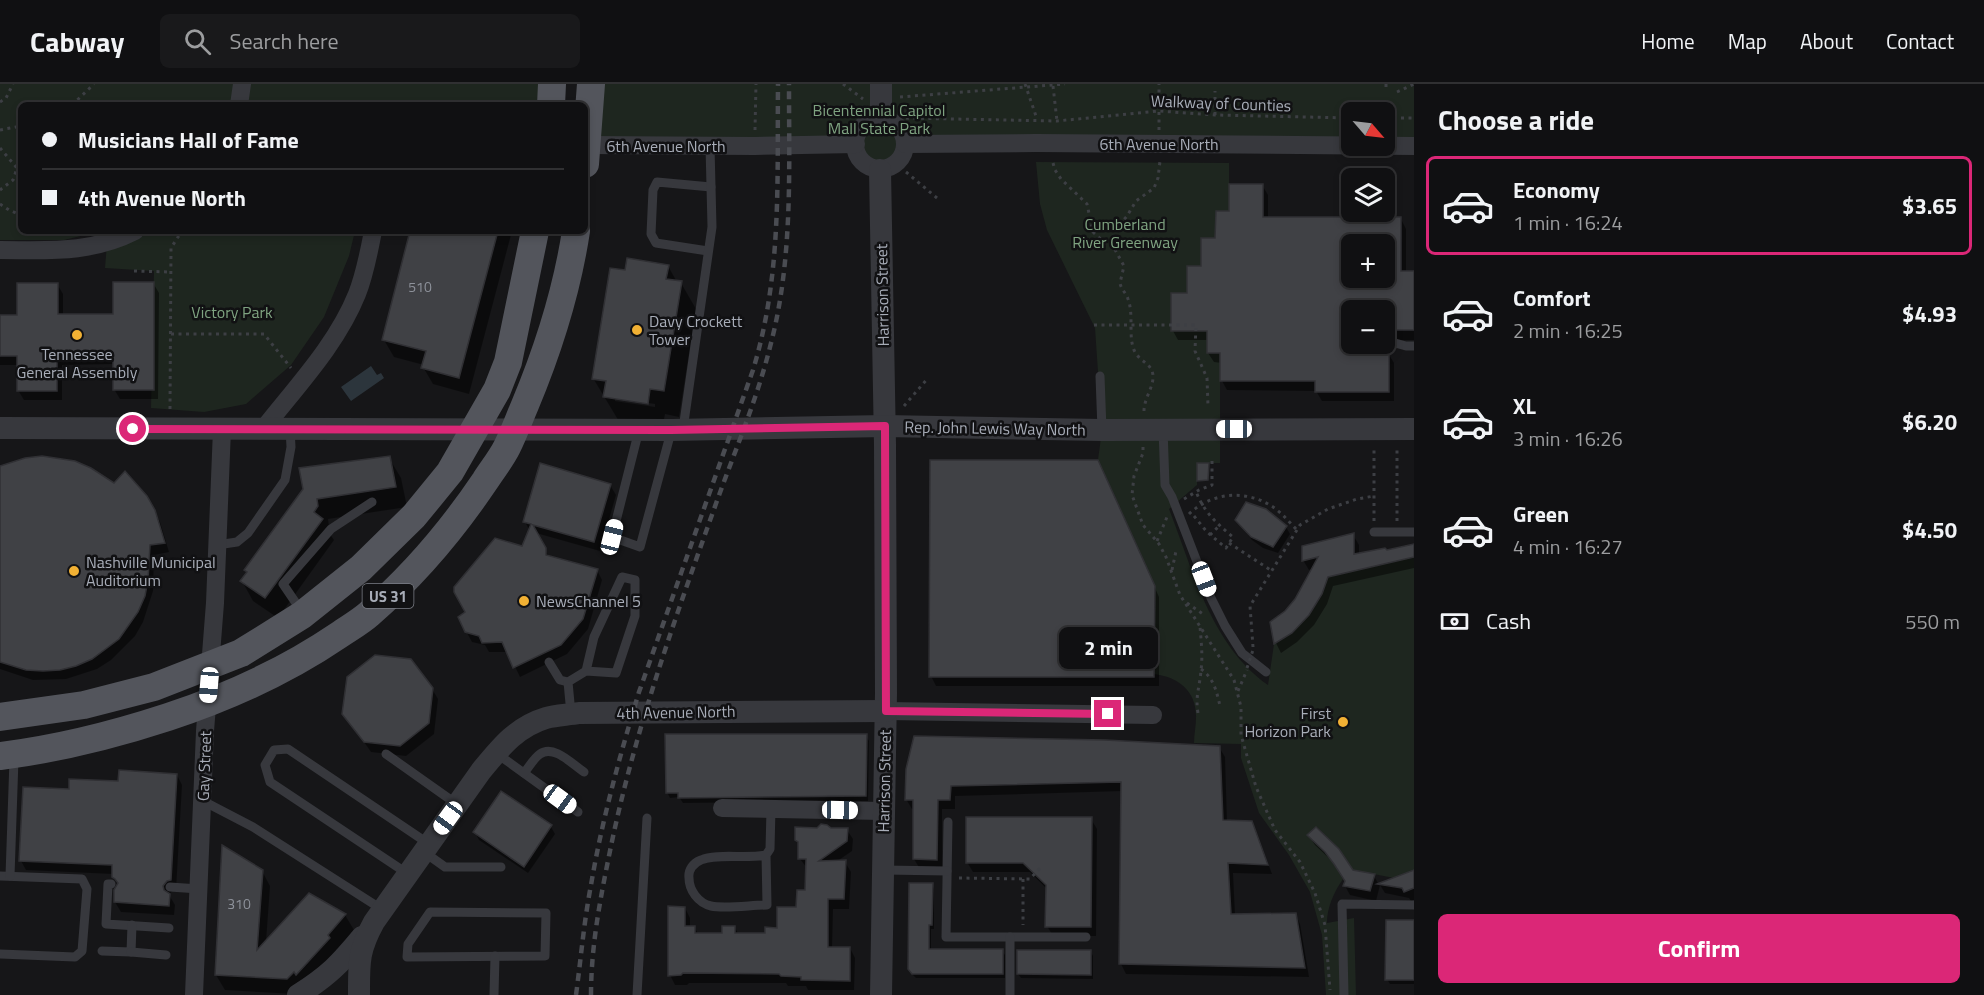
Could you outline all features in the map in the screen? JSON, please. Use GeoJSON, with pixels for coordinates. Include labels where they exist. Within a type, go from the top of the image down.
{"type":"FeatureCollection","features":[{"type":"Feature","properties":{"kind":"main road"},"geometry":{"type":"LineString","coordinates":[[551,102],[552,84]]}},
{"type":"Feature","properties":{"kind":"main road"},"geometry":{"type":"LineString","coordinates":[[588,125],[591,84]]}},
{"type":"Feature","properties":{"kind":"main road","name":"US 31"},"geometry":{"type":"LineString","coordinates":[[9,713],[84,705],[154,687],[211,666],[241,653],[304,614],[361,568],[414,516],[450,472],[497,390],[508,362],[534,234]]}},
{"type":"Feature","properties":{"kind":"main road","name":"US 31"},"geometry":{"type":"LineString","coordinates":[[7,755],[68,745],[147,724],[207,704],[262,680],[311,654],[367,615],[420,566],[469,505],[507,447],[549,340],[565,284],[575,234]]}},
{"type":"Feature","properties":{"kind":"street"},"geometry":{"type":"LineString","coordinates":[[239,102],[242,84]]}},
{"type":"Feature","properties":{"kind":"street"},"geometry":{"type":"LineString","coordinates":[[881,98],[892,122],[900,129],[905,144],[899,161],[889,169],[880,170],[863,163],[858,156],[855,144],[857,135],[864,124],[873,120],[881,98]]}},
{"type":"Feature","properties":{"kind":"street","name":"6th Avenue North"},"geometry":{"type":"LineString","coordinates":[[905,144],[1036,143],[1160,153],[1414,146]]}},
{"type":"Feature","properties":{"kind":"street","name":"6th Avenue North"},"geometry":{"type":"LineString","coordinates":[[588,152],[710,146],[855,144]]}},
{"type":"Feature","properties":{"kind":"street","name":"Harrison Street"},"geometry":{"type":"LineString","coordinates":[[880,170],[885,426],[886,711],[881,995]]}},
{"type":"Feature","properties":{"kind":"street"},"geometry":{"type":"LineString","coordinates":[[0,250],[91,247],[129,234]]}},
{"type":"Feature","properties":{"kind":"street"},"geometry":{"type":"LineString","coordinates":[[264,428],[338,333],[357,295],[372,234]]}},
{"type":"Feature","properties":{"kind":"street","name":"Rep. John Lewis Way North"},"geometry":{"type":"LineString","coordinates":[[0,428],[677,430],[885,426],[1102,430],[1406,429]]}},
{"type":"Feature","properties":{"kind":"street","name":"Gay Street"},"geometry":{"type":"LineString","coordinates":[[194,995],[222,429]]}},
{"type":"Feature","properties":{"kind":"street","name":"4th Avenue North"},"geometry":{"type":"LineString","coordinates":[[359,995],[359,956],[364,941],[379,916],[496,753],[520,729],[547,717],[571,714],[886,711],[1153,715]]}},
{"type":"Feature","properties":{"kind":"street"},"geometry":{"type":"LineString","coordinates":[[722,808],[883,811]]}},
{"type":"Feature","properties":{"kind":"street"},"geometry":{"type":"LineString","coordinates":[[298,995],[335,969],[379,916]]}},
{"type":"Feature","properties":{"kind":"lane"},"geometry":{"type":"LineString","coordinates":[[639,429],[612,537],[640,546],[677,430],[712,227],[710,146]]}},
{"type":"Feature","properties":{"kind":"lane"},"geometry":{"type":"LineString","coordinates":[[708,251],[656,243],[651,234],[651,223],[653,190],[657,182],[711,187]]}},
{"type":"Feature","properties":{"kind":"lane"},"geometry":{"type":"LineString","coordinates":[[1395,343],[1414,346]]}},
{"type":"Feature","properties":{"kind":"lane"},"geometry":{"type":"LineString","coordinates":[[1100,376],[1102,430]]}},
{"type":"Feature","properties":{"kind":"lane"},"geometry":{"type":"LineString","coordinates":[[217,545],[237,542],[248,533],[285,480],[291,447],[290,428]]}},
{"type":"Feature","properties":{"kind":"lane"},"geometry":{"type":"LineString","coordinates":[[1163,429],[1165,485],[1172,497],[1211,598],[1242,653],[1266,672]]}},
{"type":"Feature","properties":{"kind":"lane"},"geometry":{"type":"LineString","coordinates":[[304,614],[283,584],[331,529],[372,502]]}},
{"type":"Feature","properties":{"kind":"lane"},"geometry":{"type":"LineString","coordinates":[[1374,532],[1414,532]]}},
{"type":"Feature","properties":{"kind":"lane"},"geometry":{"type":"LineString","coordinates":[[549,662],[561,680],[568,682],[586,671],[616,673],[635,616],[635,580],[622,577],[594,636],[586,671]]}},
{"type":"Feature","properties":{"kind":"lane"},"geometry":{"type":"LineString","coordinates":[[568,682],[571,714]]}},
{"type":"Feature","properties":{"kind":"lane"},"geometry":{"type":"LineString","coordinates":[[408,874],[270,782],[265,765],[274,750],[288,749],[427,848],[445,867],[501,867]]}},
{"type":"Feature","properties":{"kind":"lane"},"geometry":{"type":"LineString","coordinates":[[524,773],[540,754],[547,751],[554,751],[584,772]]}},
{"type":"Feature","properties":{"kind":"lane"},"geometry":{"type":"LineString","coordinates":[[496,753],[578,812]]}},
{"type":"Feature","properties":{"kind":"lane"},"geometry":{"type":"LineString","coordinates":[[386,754],[458,805]]}},
{"type":"Feature","properties":{"kind":"lane"},"geometry":{"type":"LineString","coordinates":[[0,954],[75,957],[82,951],[87,889],[82,879],[5,876],[7,755]]}},
{"type":"Feature","properties":{"kind":"lane"},"geometry":{"type":"LineString","coordinates":[[203,801],[253,827],[379,916]]}},
{"type":"Feature","properties":{"kind":"lane"},"geometry":{"type":"LineString","coordinates":[[766,855],[753,858],[709,857],[699,861],[693,865],[688,875],[690,887],[694,895],[710,906],[767,905],[766,855],[770,849],[771,809]]}},
{"type":"Feature","properties":{"kind":"lane"},"geometry":{"type":"LineString","coordinates":[[637,995],[647,818]]}},
{"type":"Feature","properties":{"kind":"lane"},"geometry":{"type":"LineString","coordinates":[[948,822],[946,937],[1086,937]]}},
{"type":"Feature","properties":{"kind":"lane"},"geometry":{"type":"LineString","coordinates":[[882,870],[947,875]]}},
{"type":"Feature","properties":{"kind":"lane"},"geometry":{"type":"LineString","coordinates":[[111,884],[108,884],[106,924],[169,928]]}},
{"type":"Feature","properties":{"kind":"lane"},"geometry":{"type":"LineString","coordinates":[[170,887],[199,889]]}},
{"type":"Feature","properties":{"kind":"lane"},"geometry":{"type":"LineString","coordinates":[[1344,995],[1342,904],[1414,904]]}},
{"type":"Feature","properties":{"kind":"lane"},"geometry":{"type":"LineString","coordinates":[[430,912],[546,913],[545,956],[495,956],[408,957],[408,944],[430,912]]}},
{"type":"Feature","properties":{"kind":"lane"},"geometry":{"type":"LineString","coordinates":[[131,952],[132,925]]}},
{"type":"Feature","properties":{"kind":"lane"},"geometry":{"type":"LineString","coordinates":[[1010,937],[1010,995]]}},
{"type":"Feature","properties":{"kind":"lane"},"geometry":{"type":"LineString","coordinates":[[102,951],[166,955]]}},
{"type":"Feature","properties":{"kind":"lane"},"geometry":{"type":"LineString","coordinates":[[494,995],[495,956]]}},
{"type":"Feature","properties":{"kind":"path"},"geometry":{"type":"LineString","coordinates":[[0,102],[6,98],[13,84]]}},
{"type":"Feature","properties":{"kind":"path"},"geometry":{"type":"LineString","coordinates":[[75,102],[94,84]]}},
{"type":"Feature","properties":{"kind":"path"},"geometry":{"type":"LineString","coordinates":[[755,146],[756,84]]}},
{"type":"Feature","properties":{"kind":"path","name":"Walkway of Counties"},"geometry":{"type":"LineString","coordinates":[[843,84],[881,98],[902,118],[1057,121],[1159,111],[1215,115],[1341,118]]}},
{"type":"Feature","properties":{"kind":"path"},"geometry":{"type":"LineString","coordinates":[[881,98],[1025,85],[1065,84]]}},
{"type":"Feature","properties":{"kind":"path"},"geometry":{"type":"LineString","coordinates":[[1160,84],[1160,153]]}},
{"type":"Feature","properties":{"kind":"path"},"geometry":{"type":"LineString","coordinates":[[1397,92],[1414,84]]}},
{"type":"Feature","properties":{"kind":"path"},"geometry":{"type":"LineString","coordinates":[[1025,85],[1037,119]]}},
{"type":"Feature","properties":{"kind":"path"},"geometry":{"type":"LineString","coordinates":[[1053,85],[1057,121]]}},
{"type":"Feature","properties":{"kind":"path"},"geometry":{"type":"LineString","coordinates":[[1215,91],[1215,115]]}},
{"type":"Feature","properties":{"kind":"path"},"geometry":{"type":"LineString","coordinates":[[1395,118],[1414,118]]}},
{"type":"Feature","properties":{"kind":"path"},"geometry":{"type":"LineString","coordinates":[[0,130],[18,127]]}},
{"type":"Feature","properties":{"kind":"path"},"geometry":{"type":"LineString","coordinates":[[0,148],[17,168],[13,180],[0,190]]}},
{"type":"Feature","properties":{"kind":"path"},"geometry":{"type":"LineString","coordinates":[[1053,163],[1060,179],[1086,204],[1093,232],[1105,243],[1113,246]]}},
{"type":"Feature","properties":{"kind":"path"},"geometry":{"type":"LineString","coordinates":[[906,172],[937,198]]}},
{"type":"Feature","properties":{"kind":"path"},"geometry":{"type":"LineString","coordinates":[[0,204],[18,214]]}},
{"type":"Feature","properties":{"kind":"path"},"geometry":{"type":"LineString","coordinates":[[170,409],[171,248],[181,234]]}},
{"type":"Feature","properties":{"kind":"path"},"geometry":{"type":"LineString","coordinates":[[134,271],[171,272]]}},
{"type":"Feature","properties":{"kind":"path"},"geometry":{"type":"LineString","coordinates":[[1094,325],[1196,325],[1195,351],[1208,378],[1208,406]]}},
{"type":"Feature","properties":{"kind":"path"},"geometry":{"type":"LineString","coordinates":[[171,334],[264,334],[291,368]]}},
{"type":"Feature","properties":{"kind":"path"},"geometry":{"type":"LineString","coordinates":[[904,406],[928,378]]}},
{"type":"Feature","properties":{"kind":"path"},"geometry":{"type":"LineString","coordinates":[[1374,429],[1374,532]]}},
{"type":"Feature","properties":{"kind":"path"},"geometry":{"type":"LineString","coordinates":[[1397,532],[1406,429]]}},
{"type":"Feature","properties":{"kind":"path"},"geometry":{"type":"LineString","coordinates":[[1184,500],[1210,535],[1226,548],[1233,537],[1219,526],[1202,504],[1196,491]]}},
{"type":"Feature","properties":{"kind":"path"},"geometry":{"type":"LineString","coordinates":[[1182,522],[1202,504],[1229,495],[1250,497],[1273,507],[1297,530]]}},
{"type":"Feature","properties":{"kind":"path"},"geometry":{"type":"LineString","coordinates":[[1238,692],[1253,650],[1250,606],[1297,530],[1304,523],[1328,509],[1374,496]]}},
{"type":"Feature","properties":{"kind":"path"},"geometry":{"type":"LineString","coordinates":[[1210,535],[1219,526]]}},
{"type":"Feature","properties":{"kind":"path"},"geometry":{"type":"LineString","coordinates":[[1229,543],[1272,571]]}},
{"type":"Feature","properties":{"kind":"path"},"geometry":{"type":"LineString","coordinates":[[1172,571],[1176,551]]}},
{"type":"Feature","properties":{"kind":"path"},"geometry":{"type":"LineString","coordinates":[[1183,600],[1203,614]]}},
{"type":"Feature","properties":{"kind":"path"},"geometry":{"type":"LineString","coordinates":[[1198,713],[1196,700],[1202,669],[1200,625]]}},
{"type":"Feature","properties":{"kind":"path"},"geometry":{"type":"LineString","coordinates":[[1202,669],[1213,683],[1220,706]]}},
{"type":"Feature","properties":{"kind":"path"},"geometry":{"type":"LineString","coordinates":[[947,875],[1029,879],[1040,868]]}},
{"type":"Feature","properties":{"kind":"path"},"geometry":{"type":"LineString","coordinates":[[1023,879],[1023,937]]}},
{"type":"Feature","properties":{"kind":"green space"},"geometry":{"type":"Polygon","coordinates":[[[0,84],[539,84],[537,102],[18,102],[18,234],[89,234],[64,240],[0,240],[0,84]]]}},
{"type":"Feature","properties":{"kind":"green space","name":"Bicentennial Capitol Mall State Park"},"geometry":{"type":"Polygon","coordinates":[[[591,84],[1414,84],[1414,146],[1395,146],[1395,102],[1341,102],[1341,147],[904,152],[894,165],[880,170],[873,169],[861,160],[856,152],[588,145],[591,84]]]}},
{"type":"Feature","properties":{"kind":"green space","name":"Cumberland River Greenway"},"geometry":{"type":"Polygon","coordinates":[[[1036,162],[1229,163],[1229,211],[1216,211],[1215,238],[1201,266],[1187,266],[1187,293],[1171,293],[1207,331],[1207,353],[1220,353],[1220,463],[1197,463],[1197,485],[1169,509],[1206,605],[1232,649],[1248,668],[1268,685],[1274,644],[1293,631],[1308,615],[1328,577],[1414,557],[1414,870],[1394,878],[1353,870],[1339,849],[1317,827],[1307,835],[1330,858],[1343,879],[1328,911],[1327,923],[1354,918],[1356,995],[1326,995],[1322,935],[1310,892],[1289,855],[1259,813],[1241,758],[1241,744],[1194,743],[1196,709],[1190,693],[1179,682],[1154,674],[1155,586],[1098,460],[1102,430],[1095,328],[1047,230],[1040,204],[1036,162]]]}},
{"type":"Feature","properties":{"kind":"green space","name":"Victory Park"},"geometry":{"type":"Polygon","coordinates":[[[108,234],[354,234],[349,256],[324,317],[291,365],[246,404],[204,412],[151,408],[154,271],[105,268],[108,234]]]}},
{"type":"Feature","properties":{"kind":"shaded area"},"geometry":{"type":"Polygon","coordinates":[[[371,366],[377,375],[381,373],[384,378],[351,401],[341,387],[371,366]]]}},
{"type":"Feature","properties":{"kind":"building"},"geometry":{"type":"Polygon","coordinates":[[[1229,184],[1263,184],[1263,217],[1341,217],[1341,222],[1395,222],[1395,217],[1401,217],[1401,271],[1414,271],[1414,330],[1395,330],[1395,300],[1341,300],[1341,354],[1389,354],[1389,392],[1315,392],[1315,381],[1220,381],[1220,353],[1207,353],[1207,331],[1171,331],[1171,293],[1187,293],[1187,266],[1201,266],[1201,238],[1215,238],[1216,211],[1229,211],[1229,184]]]}},
{"type":"Feature","properties":{"kind":"building"},"geometry":{"type":"Polygon","coordinates":[[[409,234],[497,234],[459,378],[421,368],[426,351],[382,340],[409,234]]]}},
{"type":"Feature","properties":{"kind":"building","name":"Davy Crockett Tower"},"geometry":{"type":"Polygon","coordinates":[[[627,258],[669,265],[666,279],[682,281],[664,391],[650,389],[648,404],[603,397],[606,381],[592,379],[610,268],[625,270],[627,258]]]}},
{"type":"Feature","properties":{"kind":"building","name":"Tennessee General Assembly"},"geometry":{"type":"Polygon","coordinates":[[[113,282],[154,282],[154,390],[113,390],[113,355],[57,355],[57,391],[17,391],[17,356],[0,356],[0,315],[17,315],[17,283],[58,283],[58,314],[113,314],[113,282]]]}},
{"type":"Feature","properties":{"kind":"building","name":"Nashville Municipal Auditorium"},"geometry":{"type":"Polygon","coordinates":[[[42,456],[75,461],[114,483],[125,471],[147,496],[155,510],[165,543],[150,545],[145,596],[138,612],[119,639],[92,659],[76,666],[43,671],[26,670],[0,662],[0,466],[25,458],[42,456]]]}},
{"type":"Feature","properties":{"kind":"building"},"geometry":{"type":"Polygon","coordinates":[[[390,456],[396,487],[317,499],[318,506],[314,512],[323,519],[265,598],[240,581],[247,572],[244,570],[303,489],[299,468],[390,456]]]}},
{"type":"Feature","properties":{"kind":"building"},"geometry":{"type":"Polygon","coordinates":[[[930,460],[1098,460],[1155,586],[1154,677],[929,677],[930,460]]]}},
{"type":"Feature","properties":{"kind":"building","name":"NewsChannel 5"},"geometry":{"type":"Polygon","coordinates":[[[540,463],[611,484],[594,542],[533,525],[546,548],[546,555],[598,569],[583,619],[561,645],[513,668],[502,642],[482,643],[479,636],[465,632],[458,617],[465,612],[454,592],[454,587],[495,538],[522,546],[531,524],[523,522],[540,463]]]}},
{"type":"Feature","properties":{"kind":"building"},"geometry":{"type":"Polygon","coordinates":[[[1197,463],[1209,463],[1208,480],[1197,481],[1197,463]]]}},
{"type":"Feature","properties":{"kind":"building"},"geometry":{"type":"Polygon","coordinates":[[[1246,502],[1266,509],[1287,526],[1273,547],[1251,537],[1235,520],[1246,502]]]}},
{"type":"Feature","properties":{"kind":"building"},"geometry":{"type":"Polygon","coordinates":[[[1354,533],[1354,554],[1414,544],[1414,557],[1328,577],[1322,594],[1309,615],[1292,633],[1274,644],[1270,622],[1285,611],[1295,599],[1318,557],[1302,561],[1302,546],[1354,533]]]}},
{"type":"Feature","properties":{"kind":"building"},"geometry":{"type":"Polygon","coordinates":[[[375,655],[411,659],[433,688],[429,723],[400,746],[364,742],[342,714],[347,677],[375,655]]]}},
{"type":"Feature","properties":{"kind":"building"},"geometry":{"type":"Polygon","coordinates":[[[665,734],[867,734],[866,796],[678,798],[678,793],[666,793],[665,734]]]}},
{"type":"Feature","properties":{"kind":"building"},"geometry":{"type":"Polygon","coordinates":[[[914,736],[1105,740],[1220,746],[1223,820],[1252,821],[1268,865],[1228,863],[1231,914],[1296,913],[1305,968],[1119,964],[1121,782],[951,786],[950,800],[938,800],[937,860],[913,859],[913,800],[905,800],[906,769],[914,736]]]}},
{"type":"Feature","properties":{"kind":"building"},"geometry":{"type":"Polygon","coordinates":[[[119,770],[177,774],[171,880],[163,886],[164,890],[170,894],[169,906],[114,902],[114,890],[118,883],[112,877],[112,865],[19,861],[23,787],[69,789],[69,779],[118,781],[119,770]]]}},
{"type":"Feature","properties":{"kind":"building"},"geometry":{"type":"Polygon","coordinates":[[[501,791],[552,825],[524,867],[473,832],[501,791]]]}},
{"type":"Feature","properties":{"kind":"building"},"geometry":{"type":"Polygon","coordinates":[[[966,817],[1092,817],[1091,927],[1045,927],[1046,885],[1023,863],[966,863],[966,817]]]}},
{"type":"Feature","properties":{"kind":"building"},"geometry":{"type":"Polygon","coordinates":[[[821,824],[831,828],[848,828],[847,841],[819,861],[846,860],[844,899],[828,899],[828,947],[850,947],[850,981],[801,980],[801,977],[779,974],[683,973],[668,976],[668,906],[685,907],[685,926],[695,926],[695,933],[722,933],[722,926],[735,926],[735,933],[765,933],[765,927],[777,928],[777,907],[796,907],[797,890],[805,890],[806,859],[798,859],[795,827],[817,828],[821,824]]]}},
{"type":"Feature","properties":{"kind":"building"},"geometry":{"type":"Polygon","coordinates":[[[1316,827],[1339,849],[1353,870],[1375,874],[1370,891],[1343,886],[1345,881],[1334,864],[1307,835],[1316,827]]]}},
{"type":"Feature","properties":{"kind":"building"},"geometry":{"type":"Polygon","coordinates":[[[222,845],[263,870],[257,950],[309,893],[346,914],[328,935],[330,938],[296,975],[294,972],[287,979],[215,975],[222,845]]]}},
{"type":"Feature","properties":{"kind":"building"},"geometry":{"type":"Polygon","coordinates":[[[1414,870],[1414,888],[1404,892],[1402,888],[1377,884],[1414,870]]]}},
{"type":"Feature","properties":{"kind":"building"},"geometry":{"type":"Polygon","coordinates":[[[909,883],[933,883],[929,949],[1003,949],[1003,974],[912,974],[908,969],[909,883]]]}},
{"type":"Feature","properties":{"kind":"building"},"geometry":{"type":"Polygon","coordinates":[[[1386,920],[1414,920],[1414,980],[1385,980],[1386,920]]]}},
{"type":"Feature","properties":{"kind":"building"},"geometry":{"type":"Polygon","coordinates":[[[1017,950],[1091,950],[1091,975],[1017,974],[1017,950]]]}},
{"type":"Feature","properties":{"kind":"railway"},"geometry":{"type":"LineString","coordinates":[[576,995],[595,861],[625,740],[639,692],[753,370],[762,334],[769,299],[776,228],[778,84]]}},
{"type":"Feature","properties":{"kind":"railway"},"geometry":{"type":"LineString","coordinates":[[591,995],[600,901],[632,757],[673,627],[759,386],[777,315],[783,282],[788,216],[789,84]]}},
{"type":"Feature","properties":{"kind":"place","name":"Davy Crockett Tower"},"geometry":{"type":"Point","coordinates":[637,330]}},
{"type":"Feature","properties":{"kind":"place","name":"Tennessee General Assembly"},"geometry":{"type":"Point","coordinates":[77,335]}},
{"type":"Feature","properties":{"kind":"place","name":"Nashville Municipal Auditorium"},"geometry":{"type":"Point","coordinates":[74,571]}},
{"type":"Feature","properties":{"kind":"place","name":"NewsChannel 5"},"geometry":{"type":"Point","coordinates":[524,601]}},
{"type":"Feature","properties":{"kind":"place","name":"First Horizon Park"},"geometry":{"type":"Point","coordinates":[1343,722]}},
{"type":"Feature","properties":{"kind":"route"},"geometry":{"type":"LineString","coordinates":[[133,429],[671,430],[885,426],[886,711],[1108,714]]}}]}
